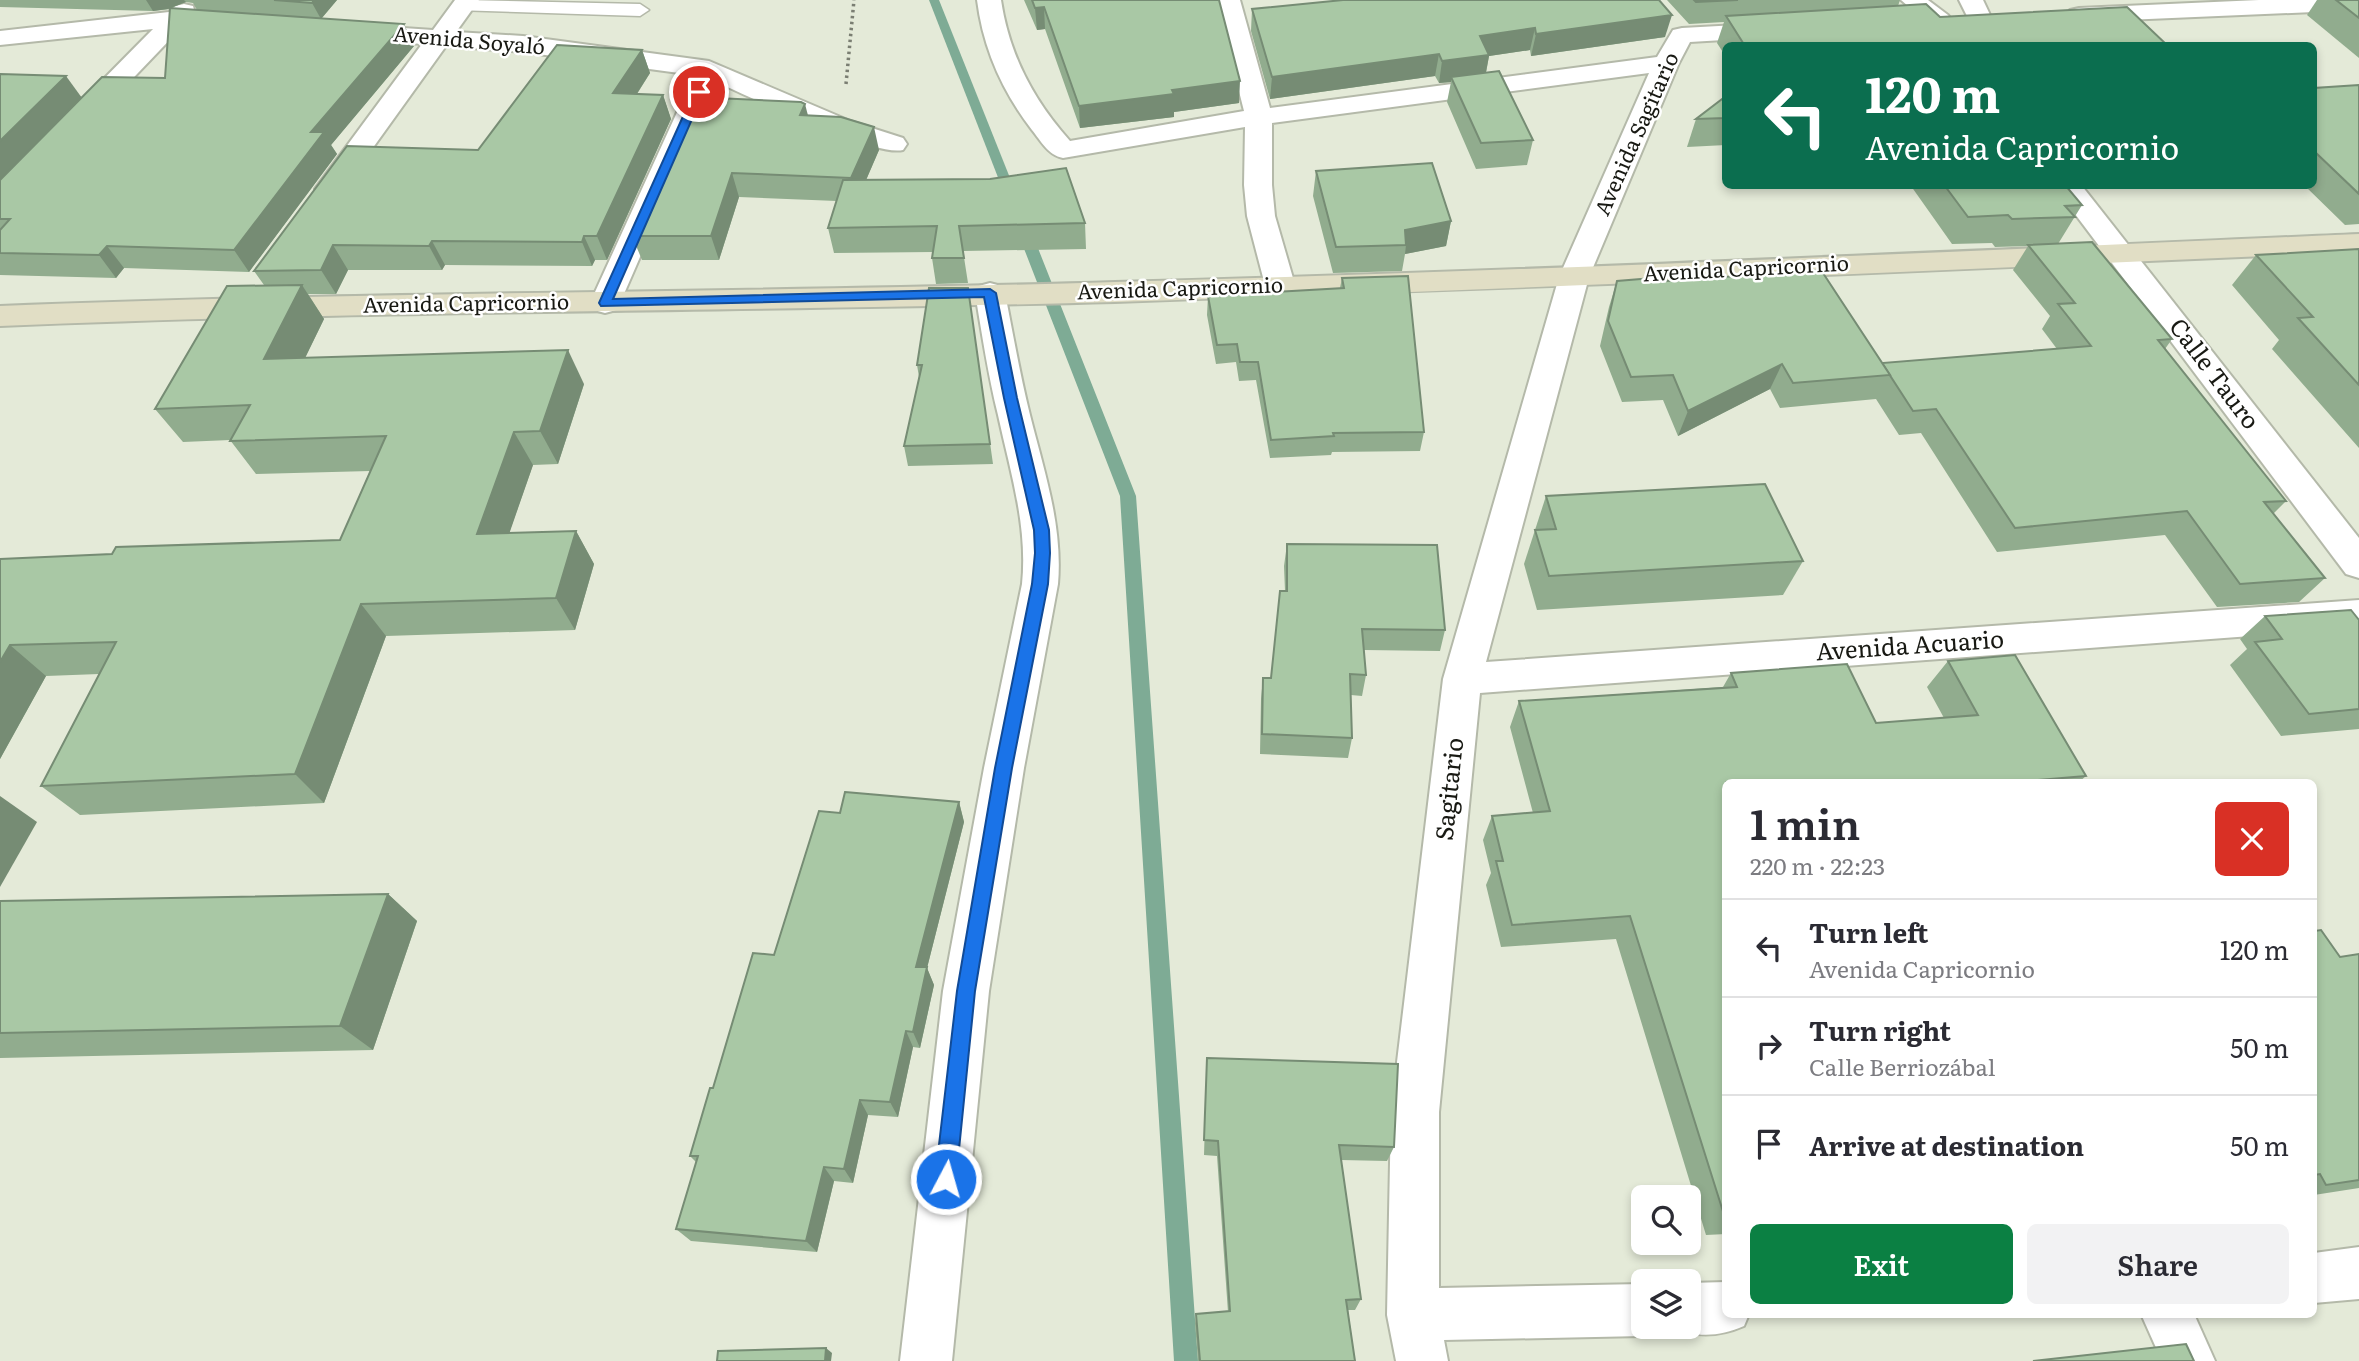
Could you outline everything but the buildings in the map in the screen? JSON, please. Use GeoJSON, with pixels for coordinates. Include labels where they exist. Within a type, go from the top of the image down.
{"type":"FeatureCollection","features":[{"type":"Feature","properties":{"kind":"street"},"geometry":{"type":"LineString","coordinates":[[71,128],[195,0]]}},
{"type":"Feature","properties":{"kind":"street"},"geometry":{"type":"LineString","coordinates":[[989,0],[1005,62],[1038,124],[1063,150],[1259,117],[1666,63]]}},
{"type":"Feature","properties":{"kind":"street"},"geometry":{"type":"LineString","coordinates":[[1228,0],[1259,117],[1258,185],[1262,216],[1280,285]]}},
{"type":"Feature","properties":{"kind":"street"},"geometry":{"type":"LineString","coordinates":[[1913,0],[1939,20],[1955,42]]}},
{"type":"Feature","properties":{"kind":"street"},"geometry":{"type":"LineString","coordinates":[[316,207],[464,3]]}},
{"type":"Feature","properties":{"kind":"street"},"geometry":{"type":"LineString","coordinates":[[2061,15],[2359,3]]}},
{"type":"Feature","properties":{"kind":"street"},"geometry":{"type":"LineString","coordinates":[[1898,23],[1939,20],[1976,9],[2007,18]]}},
{"type":"Feature","properties":{"kind":"street"},"geometry":{"type":"LineString","coordinates":[[0,38],[176,19],[245,24]]}},
{"type":"Feature","properties":{"kind":"street","name":"Avenida Sagitario"},"geometry":{"type":"LineString","coordinates":[[1574,277],[1666,63],[1674,26],[1804,28]]}},
{"type":"Feature","properties":{"kind":"street","name":"Avenida Soyaló"},"geometry":{"type":"LineString","coordinates":[[328,30],[523,44],[709,69],[842,127],[893,144]]}},
{"type":"Feature","properties":{"kind":"street"},"geometry":{"type":"LineString","coordinates":[[605,303],[709,69]]}},
{"type":"Feature","properties":{"kind":"street","name":"Calle Tauro"},"geometry":{"type":"LineString","coordinates":[[2070,189],[2359,564]]}},
{"type":"Feature","properties":{"kind":"street","name":"Avenida Capricornio"},"geometry":{"type":"LineString","coordinates":[[0,316],[251,295],[605,303],[1111,292],[1574,277],[2359,243]]}},
{"type":"Feature","properties":{"kind":"street","name":"Sagitario"},"geometry":{"type":"LineString","coordinates":[[1417,1338],[1415,1112],[1462,679],[1574,277]]}},
{"type":"Feature","properties":{"kind":"street"},"geometry":{"type":"LineString","coordinates":[[926,1361],[966,991],[1004,768],[1040,584],[1043,553],[1041,530],[1010,398],[998,294]]}},
{"type":"Feature","properties":{"kind":"street","name":"Avenida Acuario"},"geometry":{"type":"LineString","coordinates":[[1462,679],[2359,614]]}},
{"type":"Feature","properties":{"kind":"street"},"geometry":{"type":"LineString","coordinates":[[2317,1278],[2359,1273]]}},
{"type":"Feature","properties":{"kind":"street"},"geometry":{"type":"LineString","coordinates":[[1701,1309],[1722,1308]]}},
{"type":"Feature","properties":{"kind":"street"},"geometry":{"type":"LineString","coordinates":[[1417,1338],[1631,1311]]}},
{"type":"Feature","properties":{"kind":"street"},"geometry":{"type":"LineString","coordinates":[[2169,1318],[2189,1361]]}},
{"type":"Feature","properties":{"kind":"lane"},"geometry":{"type":"LineString","coordinates":[[464,3],[640,10]]}},
{"type":"Feature","properties":{"kind":"path"},"geometry":{"type":"LineString","coordinates":[[842,127],[854,0]]}},
{"type":"Feature","properties":{"kind":"waterway"},"geometry":{"type":"LineString","coordinates":[[934,0],[1012,198]]}},
{"type":"Feature","properties":{"kind":"waterway"},"geometry":{"type":"LineString","coordinates":[[1023,228],[1128,496],[1186,1361]]}},
{"type":"Feature","properties":{"kind":"route"},"geometry":{"type":"LineString","coordinates":[[699,92],[605,303],[990,293],[1010,398],[1041,530],[1043,553],[1040,584],[1004,768],[966,991],[946,1179]]}}]}
